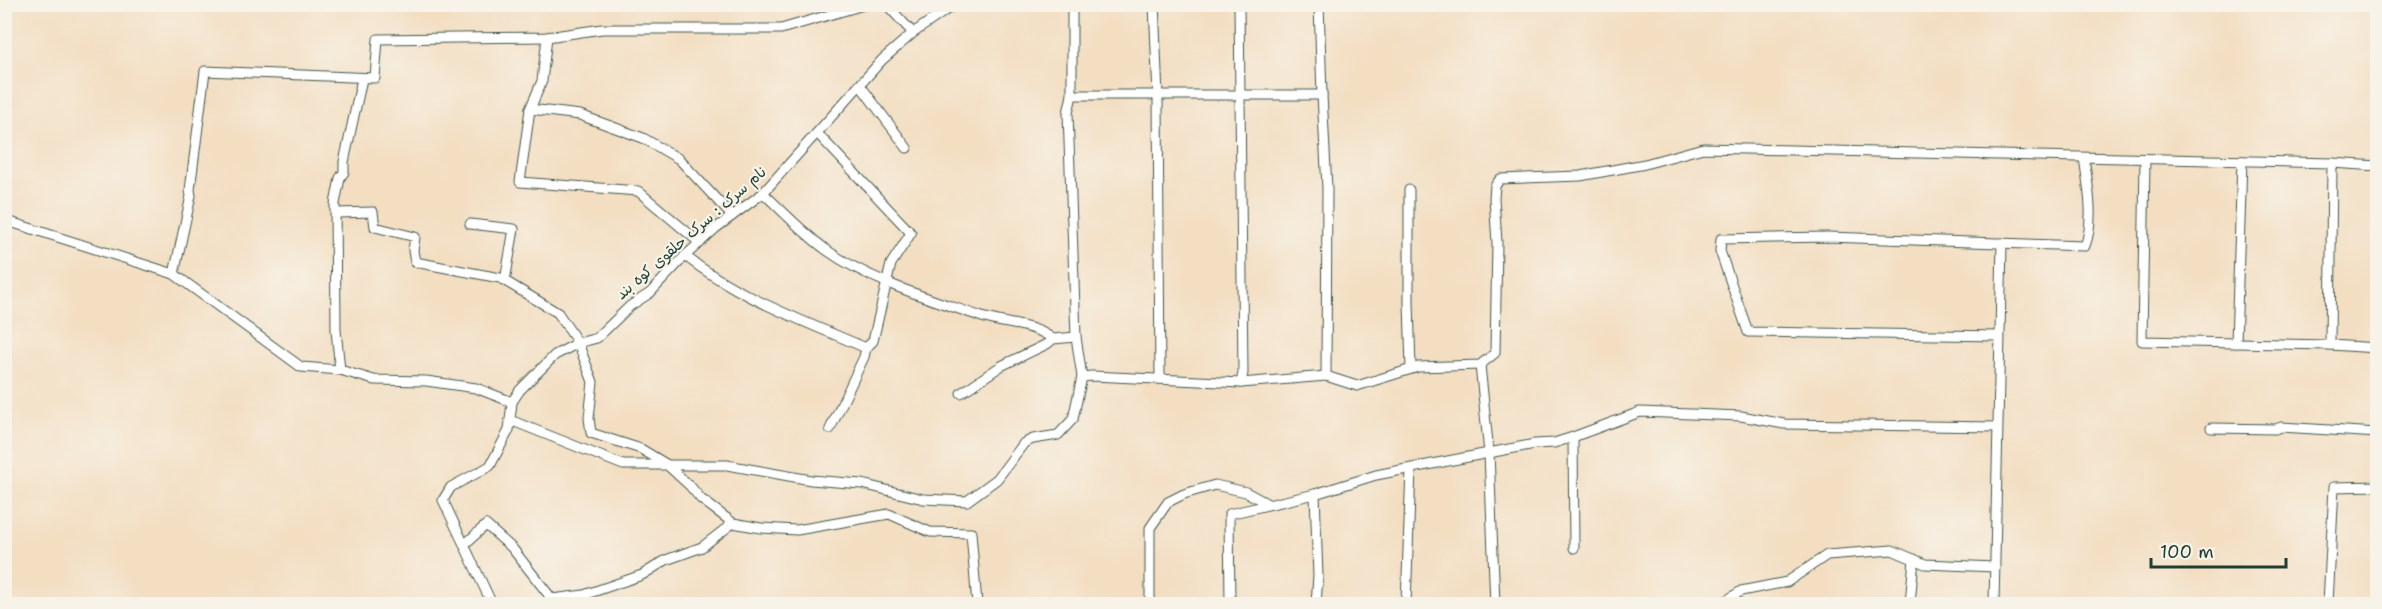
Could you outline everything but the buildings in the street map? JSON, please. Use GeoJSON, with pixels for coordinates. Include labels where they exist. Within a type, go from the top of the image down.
{"type":"FeatureCollection","features":[{"type":"Feature","properties":{"kind":"street"},"geometry":{"type":"LineString","coordinates":[[174,274],[191,196],[205,70],[375,78],[378,39],[547,37],[602,29],[781,29],[867,4]]}},
{"type":"Feature","properties":{"kind":"street"},"geometry":{"type":"LineString","coordinates":[[886,4],[913,33]]}},
{"type":"Feature","properties":{"kind":"street","name":"نام سرک : سرک حلقوی کوه بند"},"geometry":{"type":"LineString","coordinates":[[512,402],[520,390],[555,355],[578,343],[597,338],[630,306],[650,293],[685,256],[763,193],[882,60],[913,33],[955,4]]}},
{"type":"Feature","properties":{"kind":"street"},"geometry":{"type":"LineString","coordinates":[[510,420],[623,465],[726,465],[811,480],[862,484],[923,499],[967,501],[997,479],[1024,443],[1032,439],[1058,435],[1073,419],[1082,377],[1076,337],[1068,113],[1071,95],[1072,4]]}},
{"type":"Feature","properties":{"kind":"street"},"geometry":{"type":"LineString","coordinates":[[1154,4],[1158,96],[1160,379]]}},
{"type":"Feature","properties":{"kind":"street"},"geometry":{"type":"LineString","coordinates":[[1239,4],[1242,383]]}},
{"type":"Feature","properties":{"kind":"street"},"geometry":{"type":"LineString","coordinates":[[1319,4],[1327,188],[1326,376]]}},
{"type":"Feature","properties":{"kind":"street"},"geometry":{"type":"LineString","coordinates":[[547,37],[542,81],[530,109],[520,182],[638,191],[700,243]]}},
{"type":"Feature","properties":{"kind":"street"},"geometry":{"type":"LineString","coordinates":[[340,370],[336,330],[335,222],[337,213],[335,204],[340,178],[344,172],[344,162],[362,79]]}},
{"type":"Feature","properties":{"kind":"street"},"geometry":{"type":"LineString","coordinates":[[860,85],[907,148]]}},
{"type":"Feature","properties":{"kind":"street"},"geometry":{"type":"LineString","coordinates":[[1071,95],[1322,95]]}},
{"type":"Feature","properties":{"kind":"street"},"geometry":{"type":"LineString","coordinates":[[530,109],[580,115],[644,138],[679,159],[732,216]]}},
{"type":"Feature","properties":{"kind":"street"},"geometry":{"type":"LineString","coordinates":[[817,133],[911,233],[891,264],[873,341],[866,348],[864,357],[830,429]]}},
{"type":"Feature","properties":{"kind":"street"},"geometry":{"type":"LineString","coordinates":[[1082,377],[1242,383],[1326,376],[1357,386],[1411,369],[1458,364],[1480,365],[1495,353],[1497,243],[1494,198],[1495,186],[1500,179],[1580,176],[1645,164],[1703,148],[2378,166]]}},
{"type":"Feature","properties":{"kind":"street"},"geometry":{"type":"LineString","coordinates":[[1999,336],[1748,332],[1720,251],[1721,239],[1828,237],[2085,246],[2089,231],[2089,188],[2084,158]]}},
{"type":"Feature","properties":{"kind":"street"},"geometry":{"type":"LineString","coordinates":[[2145,159],[2142,340],[2378,348]]}},
{"type":"Feature","properties":{"kind":"street"},"geometry":{"type":"LineString","coordinates":[[2236,342],[2242,161]]}},
{"type":"Feature","properties":{"kind":"street"},"geometry":{"type":"LineString","coordinates":[[2330,345],[2332,163]]}},
{"type":"Feature","properties":{"kind":"street"},"geometry":{"type":"LineString","coordinates":[[1409,190],[1411,369]]}},
{"type":"Feature","properties":{"kind":"street"},"geometry":{"type":"LineString","coordinates":[[763,193],[827,251],[862,272],[981,317],[1034,329],[1053,339],[1076,337]]}},
{"type":"Feature","properties":{"kind":"street"},"geometry":{"type":"LineString","coordinates":[[337,213],[373,212],[375,227],[415,237],[413,260],[415,262],[500,278],[558,313],[578,343],[593,382],[589,418],[591,433],[641,449],[666,464],[690,486],[700,499],[733,523],[761,528],[796,530],[889,514],[930,532],[971,533],[977,604]]}},
{"type":"Feature","properties":{"kind":"street"},"geometry":{"type":"LineString","coordinates":[[4,220],[174,274],[301,367],[340,370],[374,380],[426,381],[476,388],[512,402],[509,430],[490,466],[451,488],[443,500],[492,604]]}},
{"type":"Feature","properties":{"kind":"street"},"geometry":{"type":"LineString","coordinates":[[470,224],[514,230],[505,281]]}},
{"type":"Feature","properties":{"kind":"street"},"geometry":{"type":"LineString","coordinates":[[1994,604],[2002,243]]}},
{"type":"Feature","properties":{"kind":"street"},"geometry":{"type":"LineString","coordinates":[[685,256],[707,273],[765,304],[866,348]]}},
{"type":"Feature","properties":{"kind":"street"},"geometry":{"type":"LineString","coordinates":[[960,393],[1002,366],[1053,339]]}},
{"type":"Feature","properties":{"kind":"street"},"geometry":{"type":"LineString","coordinates":[[1480,365],[1489,453],[1495,604]]}},
{"type":"Feature","properties":{"kind":"street"},"geometry":{"type":"LineString","coordinates":[[1230,604],[1229,513],[1315,494],[1376,476],[1573,437],[1640,412],[1741,416],[1784,424],[1997,427]]}},
{"type":"Feature","properties":{"kind":"street"},"geometry":{"type":"LineString","coordinates":[[2211,428],[2276,429],[2281,427],[2378,433]]}},
{"type":"Feature","properties":{"kind":"street"},"geometry":{"type":"LineString","coordinates":[[1573,437],[1574,548]]}},
{"type":"Feature","properties":{"kind":"street"},"geometry":{"type":"LineString","coordinates":[[1406,604],[1411,469]]}},
{"type":"Feature","properties":{"kind":"street"},"geometry":{"type":"LineString","coordinates":[[1150,604],[1150,528],[1168,502],[1184,494],[1215,485],[1246,492],[1268,504]]}},
{"type":"Feature","properties":{"kind":"street"},"geometry":{"type":"LineString","coordinates":[[2328,604],[2334,487],[2378,486]]}},
{"type":"Feature","properties":{"kind":"street"},"geometry":{"type":"LineString","coordinates":[[1315,494],[1318,576],[1316,604]]}},
{"type":"Feature","properties":{"kind":"street"},"geometry":{"type":"LineString","coordinates":[[464,545],[486,525],[512,548],[552,599],[584,595],[642,575],[666,560],[702,548],[733,523]]}},
{"type":"Feature","properties":{"kind":"street"},"geometry":{"type":"LineString","coordinates":[[1721,604],[1742,591],[1787,582],[1827,555],[1892,550],[1925,564],[1995,567]]}},
{"type":"Feature","properties":{"kind":"street"},"geometry":{"type":"LineString","coordinates":[[1910,604],[1914,559]]}}]}
